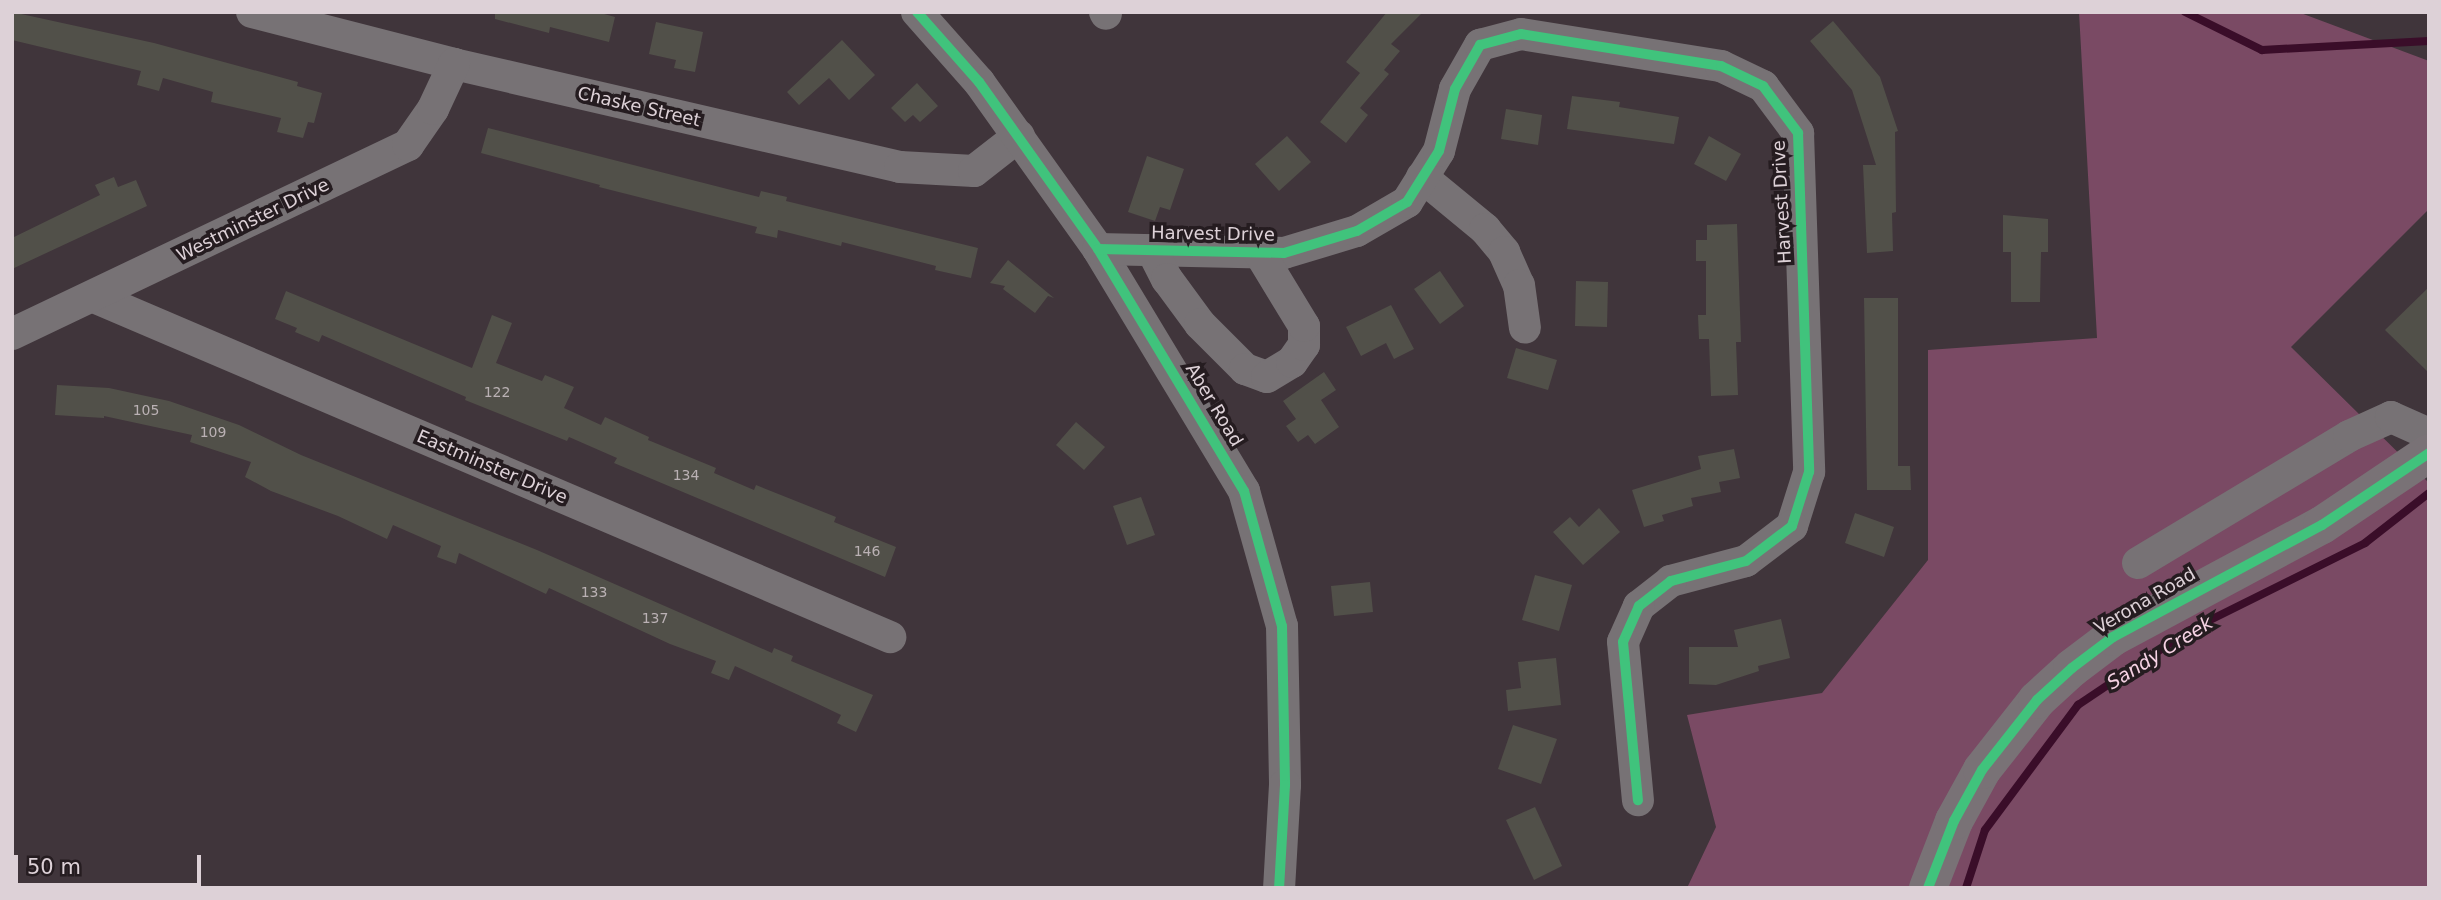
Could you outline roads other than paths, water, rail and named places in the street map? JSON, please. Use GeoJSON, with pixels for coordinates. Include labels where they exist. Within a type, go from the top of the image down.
{"type":"FeatureCollection","features":[{"type":"Feature","properties":{"kind":"main road","name":"Verona Road"},"geometry":{"type":"LineString","coordinates":[[1928,888],[1954,821],[1982,770],[2037,700],[2072,668],[2113,637],[2322,525],[2429,453]]}},
{"type":"Feature","properties":{"kind":"street","name":"Chaske Street"},"geometry":{"type":"LineString","coordinates":[[252,12],[454,64],[900,167],[974,171],[1019,136]]}},
{"type":"Feature","properties":{"kind":"street","name":"Aber Road"},"geometry":{"type":"LineString","coordinates":[[917,12],[979,82],[1098,249],[1244,491],[1282,626],[1285,785],[1279,888]]}},
{"type":"Feature","properties":{"kind":"street","name":"Harvest Drive"},"geometry":{"type":"LineString","coordinates":[[1098,249],[1284,253],[1357,231],[1406,202],[1439,151],[1455,89],[1480,45],[1521,34],[1721,66],[1763,86],[1798,133],[1810,472],[1792,526],[1746,561],[1671,581],[1640,606],[1623,642],[1638,800]]}},
{"type":"Feature","properties":{"kind":"street","name":"Westminster Drive"},"geometry":{"type":"LineString","coordinates":[[12,334],[408,145],[433,109],[454,64]]}},
{"type":"Feature","properties":{"kind":"street"},"geometry":{"type":"LineString","coordinates":[[1422,177],[1485,229],[1504,252],[1519,285],[1525,328]]}},
{"type":"Feature","properties":{"kind":"street"},"geometry":{"type":"LineString","coordinates":[[1152,250],[1167,279],[1200,324],[1245,369],[1266,377],[1292,362],[1304,345],[1304,326],[1259,252]]}},
{"type":"Feature","properties":{"kind":"street","name":"Eastminster Drive"},"geometry":{"type":"LineString","coordinates":[[94,297],[890,637]]}},
{"type":"Feature","properties":{"kind":"street"},"geometry":{"type":"LineString","coordinates":[[2138,563],[2348,436],[2391,418],[2429,434]]}},
{"type":"Feature","properties":{"kind":"waterway"},"geometry":{"type":"LineString","coordinates":[[2185,12],[2262,50],[2429,41]]}},
{"type":"Feature","properties":{"kind":"waterway","name":"Sandy Creek"},"geometry":{"type":"LineString","coordinates":[[1966,888],[1985,830],[2078,705],[2188,631],[2365,543],[2429,493]]}}]}
